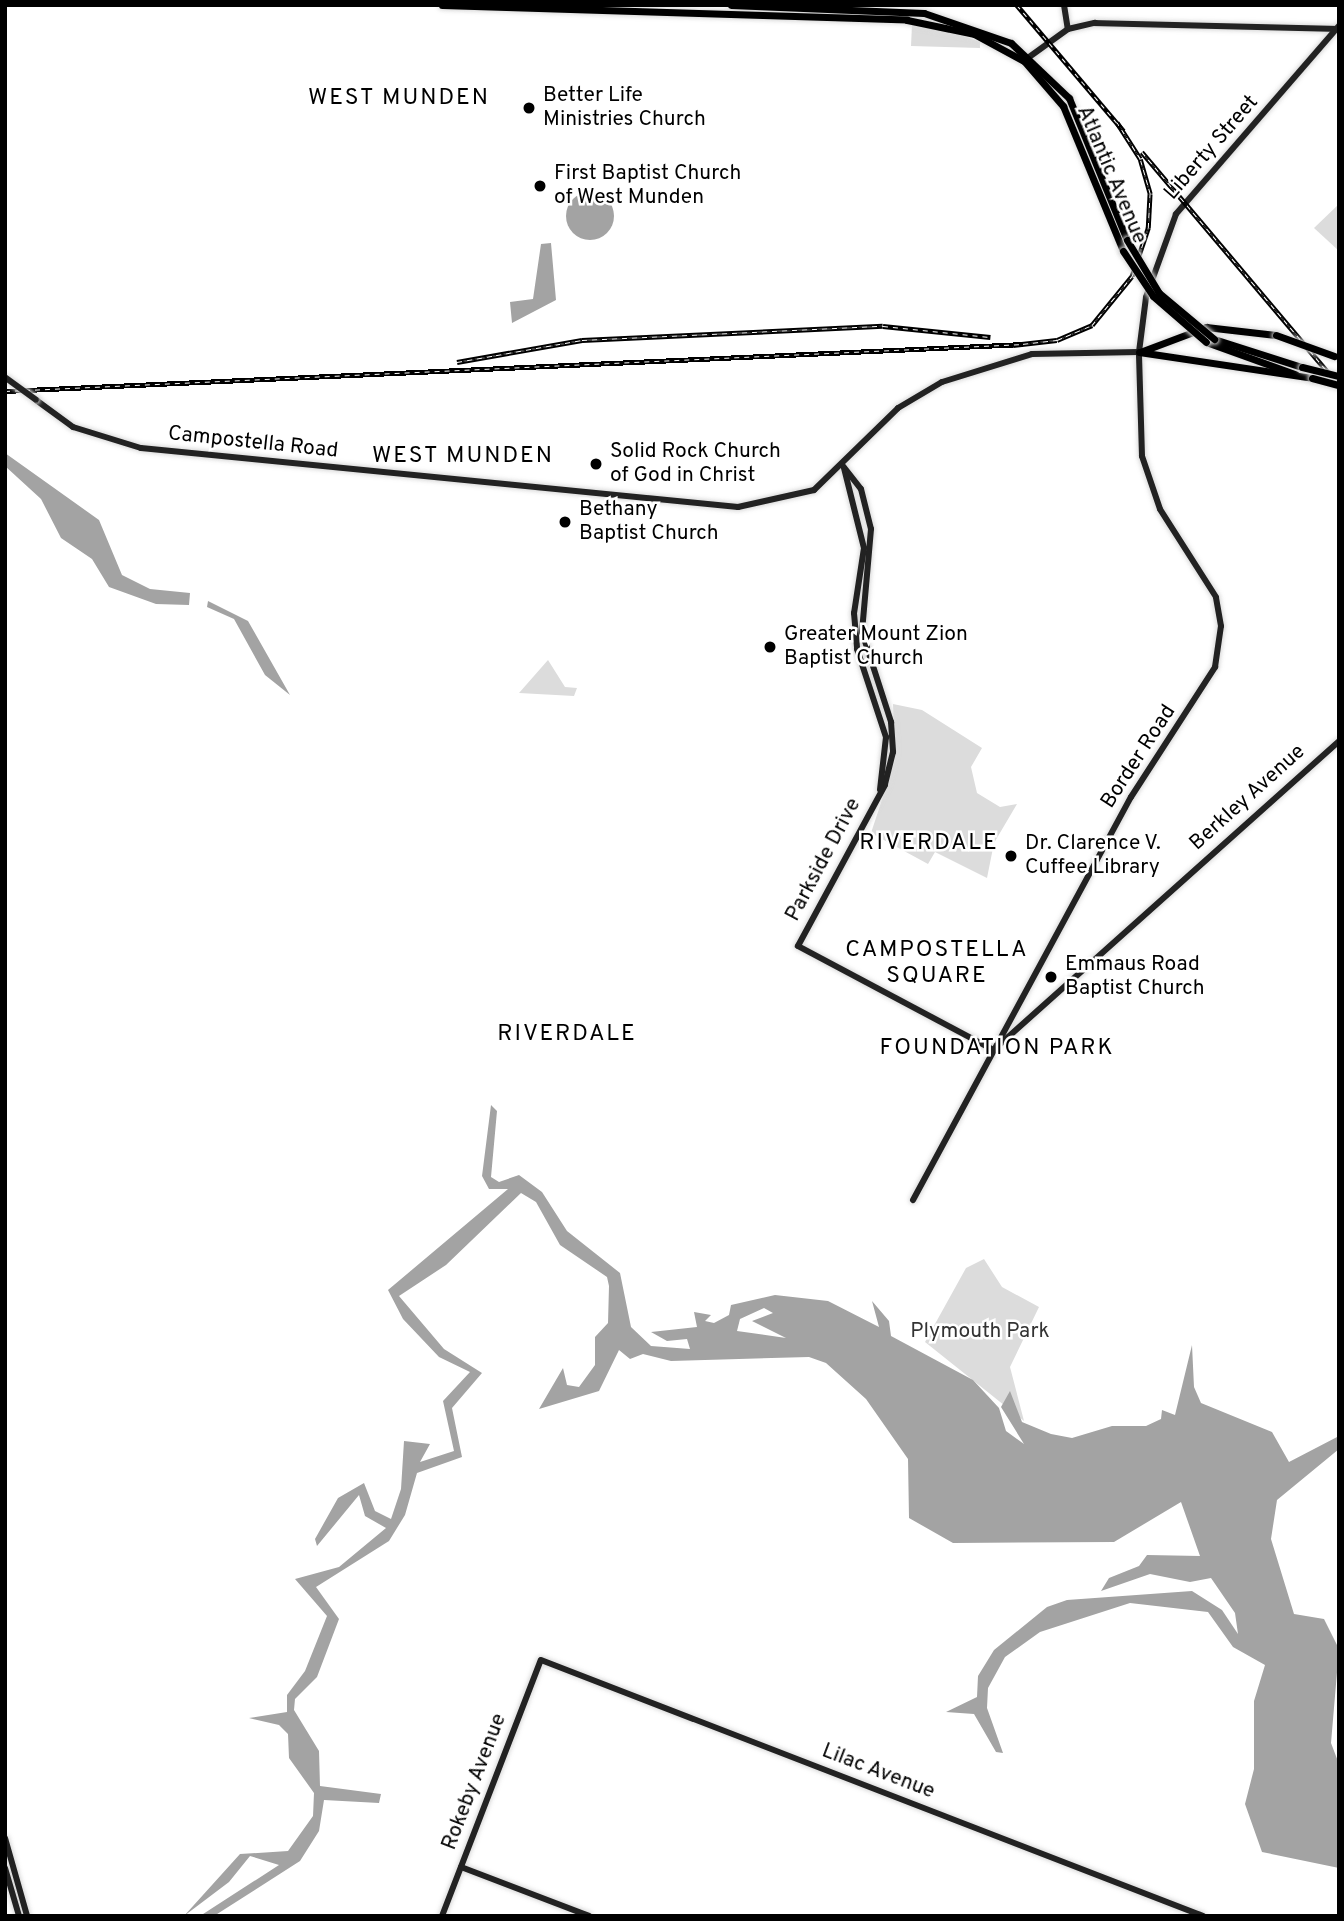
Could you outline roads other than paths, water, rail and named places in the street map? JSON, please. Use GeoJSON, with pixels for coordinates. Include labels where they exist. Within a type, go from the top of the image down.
{"type":"FeatureCollection","features":[{"type":"Feature","properties":{"kind":"main road","name":"Atlantic Avenue"},"geometry":{"type":"LineString","coordinates":[[442,5],[929,22],[974,34],[1024,61],[1072,120],[1124,251],[1153,296],[1210,340],[1312,379]]}},
{"type":"Feature","properties":{"kind":"main road","name":"Atlantic Avenue"},"geometry":{"type":"LineString","coordinates":[[731,5],[933,14],[989,32],[1031,56],[1079,114],[1127,240],[1158,293],[1210,340],[1339,376]]}},
{"type":"Feature","properties":{"kind":"main road"},"geometry":{"type":"LineString","coordinates":[[1139,352],[1206,327],[1276,335],[1336,357]]}},
{"type":"Feature","properties":{"kind":"main road"},"geometry":{"type":"LineString","coordinates":[[1139,352],[1339,385]]}},
{"type":"Feature","properties":{"kind":"street"},"geometry":{"type":"LineString","coordinates":[[1063,5],[1068,29]]}},
{"type":"Feature","properties":{"kind":"street"},"geometry":{"type":"LineString","coordinates":[[1024,61],[1068,29],[1105,22],[1338,28]]}},
{"type":"Feature","properties":{"kind":"street","name":"Liberty Street"},"geometry":{"type":"LineString","coordinates":[[1139,352],[1148,287],[1170,224],[1338,28]]}},
{"type":"Feature","properties":{"kind":"street","name":"Campostella Road"},"geometry":{"type":"LineString","coordinates":[[6,377],[72,427],[141,448],[688,505],[778,502],[814,490],[843,466],[898,408],[942,382],[1032,354],[1139,352]]}},
{"type":"Feature","properties":{"kind":"street","name":"Border Road"},"geometry":{"type":"LineString","coordinates":[[913,1200],[1130,797],[1205,689],[1219,651],[1214,593],[1160,509],[1145,472],[1139,352]]}},
{"type":"Feature","properties":{"kind":"street","name":"Parkside Drive"},"geometry":{"type":"LineString","coordinates":[[843,466],[861,489],[871,529],[862,632],[893,740],[880,790],[798,946],[994,1049]]}},
{"type":"Feature","properties":{"kind":"street","name":"Berkley Avenue"},"geometry":{"type":"LineString","coordinates":[[994,1049],[1339,741]]}},
{"type":"Feature","properties":{"kind":"street"},"geometry":{"type":"LineString","coordinates":[[1010,1020],[1018,1027]]}},
{"type":"Feature","properties":{"kind":"street","name":"Rokeby Avenue"},"geometry":{"type":"LineString","coordinates":[[442,1916],[541,1660]]}},
{"type":"Feature","properties":{"kind":"street","name":"Lilac Avenue"},"geometry":{"type":"LineString","coordinates":[[541,1660],[1203,1916]]}},
{"type":"Feature","properties":{"kind":"street"},"geometry":{"type":"LineString","coordinates":[[5,1838],[27,1916]]}},
{"type":"Feature","properties":{"kind":"street"},"geometry":{"type":"LineString","coordinates":[[461,1867],[589,1916]]}},
{"type":"Feature","properties":{"kind":"street"},"geometry":{"type":"LineString","coordinates":[[5,1868],[19,1916]]}},
{"type":"Feature","properties":{"kind":"railway"},"geometry":{"type":"LineString","coordinates":[[1017,5],[1124,131]]}},
{"type":"Feature","properties":{"kind":"railway"},"geometry":{"type":"LineString","coordinates":[[1013,345],[1057,340],[1092,325],[1132,276],[1148,228],[1150,194],[1140,159],[1117,123]]}},
{"type":"Feature","properties":{"kind":"railway"},"geometry":{"type":"LineString","coordinates":[[1142,152],[1339,385]]}},
{"type":"Feature","properties":{"kind":"railway"},"geometry":{"type":"LineString","coordinates":[[457,362],[582,340],[883,326],[990,337]]}},
{"type":"Feature","properties":{"kind":"railway"},"geometry":{"type":"LineString","coordinates":[[5,391],[1023,344]]}},
{"type":"Feature","properties":{"kind":"place","name":"Better Life Ministries Church"},"geometry":{"type":"Point","coordinates":[529,108]}},
{"type":"Feature","properties":{"kind":"place","name":"First Baptist Church of West Munden"},"geometry":{"type":"Point","coordinates":[540,186]}},
{"type":"Feature","properties":{"kind":"place","name":"Solid Rock Church of God in Christ"},"geometry":{"type":"Point","coordinates":[596,464]}},
{"type":"Feature","properties":{"kind":"place","name":"Bethany Baptist Church"},"geometry":{"type":"Point","coordinates":[565,522]}},
{"type":"Feature","properties":{"kind":"place","name":"Greater Mount Zion Baptist Church"},"geometry":{"type":"Point","coordinates":[770,647]}},
{"type":"Feature","properties":{"kind":"place","name":"Dr. Clarence V. Cuffee Library"},"geometry":{"type":"Point","coordinates":[1011,856]}},
{"type":"Feature","properties":{"kind":"place","name":"Emmaus Road Baptist Church"},"geometry":{"type":"Point","coordinates":[1051,977]}},
{"type":"Feature","properties":{"kind":"district","name":"WEST MUNDEN"},"geometry":{"type":"Point","coordinates":[399,99]}},
{"type":"Feature","properties":{"kind":"district","name":"WEST MUNDEN"},"geometry":{"type":"Point","coordinates":[463,457]}},
{"type":"Feature","properties":{"kind":"district","name":"RIVERDALE"},"geometry":{"type":"Point","coordinates":[929,844]}},
{"type":"Feature","properties":{"kind":"district","name":"CAMPOSTELLA SQUARE"},"geometry":{"type":"Point","coordinates":[937,964]}},
{"type":"Feature","properties":{"kind":"district","name":"RIVERDALE"},"geometry":{"type":"Point","coordinates":[567,1035]}},
{"type":"Feature","properties":{"kind":"district","name":"FOUNDATION PARK"},"geometry":{"type":"Point","coordinates":[997,1049]}},
{"type":"Feature","properties":{"kind":"park label","name":"Plymouth Park"},"geometry":{"type":"Point","coordinates":[980,1332]}}]}
